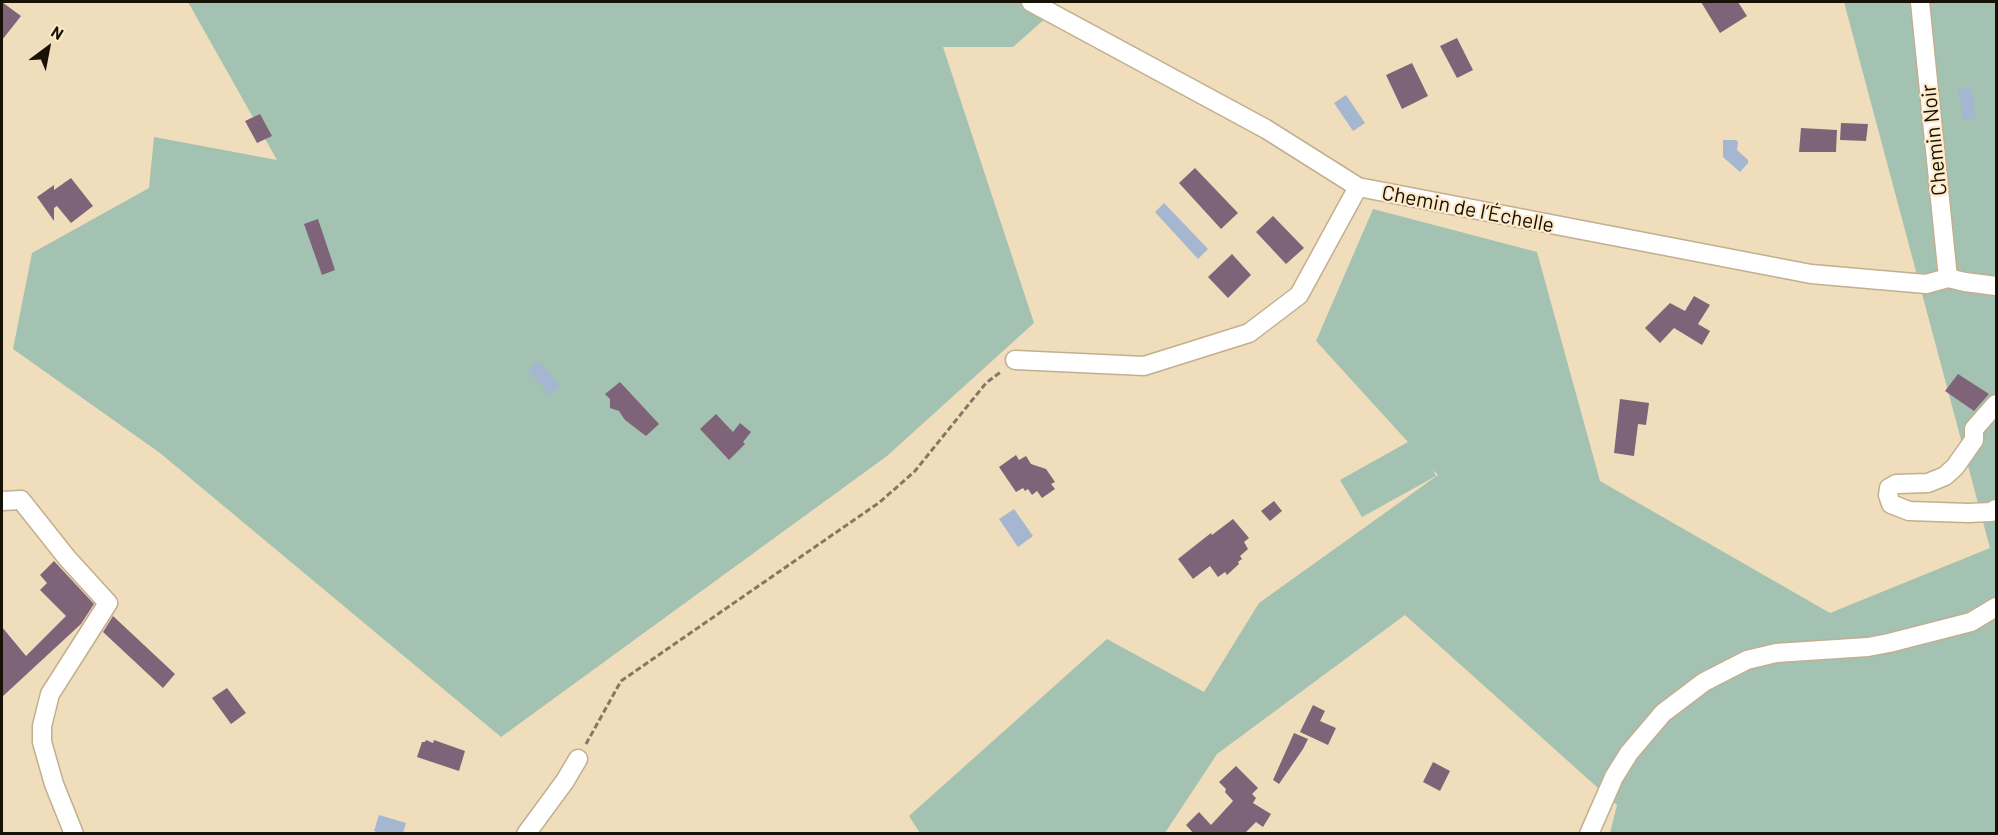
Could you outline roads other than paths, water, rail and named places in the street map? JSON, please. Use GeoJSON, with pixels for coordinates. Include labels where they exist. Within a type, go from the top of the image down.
{"type":"FeatureCollection","features":[{"type":"Feature","properties":{"kind":"street","name":"Chemin de l’Échelle"},"geometry":{"type":"LineString","coordinates":[[1031,2],[1266,129],[1358,187],[1811,274],[1926,284],[1948,278]]}},
{"type":"Feature","properties":{"kind":"street","name":"Chemin Noir"},"geometry":{"type":"LineString","coordinates":[[1920,2],[1948,278]]}},
{"type":"Feature","properties":{"kind":"street"},"geometry":{"type":"LineString","coordinates":[[1015,360],[1144,366],[1249,333],[1299,295],[1358,187]]}},
{"type":"Feature","properties":{"kind":"street"},"geometry":{"type":"LineString","coordinates":[[1948,278],[1996,286]]}},
{"type":"Feature","properties":{"kind":"street"},"geometry":{"type":"LineString","coordinates":[[1996,404],[1974,429],[1974,440],[1955,467],[1945,476],[1928,483],[1896,484],[1889,489],[1888,495],[1891,504],[1909,511],[1968,513],[1991,512],[1996,509]]}},
{"type":"Feature","properties":{"kind":"street"},"geometry":{"type":"LineString","coordinates":[[2,501],[21,500],[67,558],[108,603],[50,694],[42,726],[42,742],[54,784],[74,834]]}},
{"type":"Feature","properties":{"kind":"street"},"geometry":{"type":"LineString","coordinates":[[1588,834],[1614,777],[1634,746],[1663,713],[1704,682],[1747,660],[1776,653],[1868,647],[1889,643],[1971,622],[1996,607]]}},
{"type":"Feature","properties":{"kind":"street"},"geometry":{"type":"LineString","coordinates":[[526,834],[565,781],[578,759]]}},
{"type":"Feature","properties":{"kind":"water"},"geometry":{"type":"Polygon","coordinates":[[[1971,87],[1976,118],[1963,120],[1958,89],[1971,87]]]}},
{"type":"Feature","properties":{"kind":"water"},"geometry":{"type":"Polygon","coordinates":[[[1346,95],[1365,123],[1353,131],[1334,103],[1346,95]]]}},
{"type":"Feature","properties":{"kind":"water"},"geometry":{"type":"Polygon","coordinates":[[[1723,140],[1736,140],[1737,150],[1748,160],[1740,172],[1723,157],[1723,140]]]}},
{"type":"Feature","properties":{"kind":"water"},"geometry":{"type":"Polygon","coordinates":[[[1164,203],[1208,249],[1198,259],[1155,212],[1164,203]]]}},
{"type":"Feature","properties":{"kind":"water"},"geometry":{"type":"Polygon","coordinates":[[[539,361],[560,386],[550,395],[528,370],[539,361]]]}},
{"type":"Feature","properties":{"kind":"water"},"geometry":{"type":"Polygon","coordinates":[[[1014,509],[1033,536],[1018,547],[999,519],[1014,509]]]}},
{"type":"Feature","properties":{"kind":"water"},"geometry":{"type":"Polygon","coordinates":[[[379,815],[406,823],[403,833],[374,831],[379,815]]]}}]}
